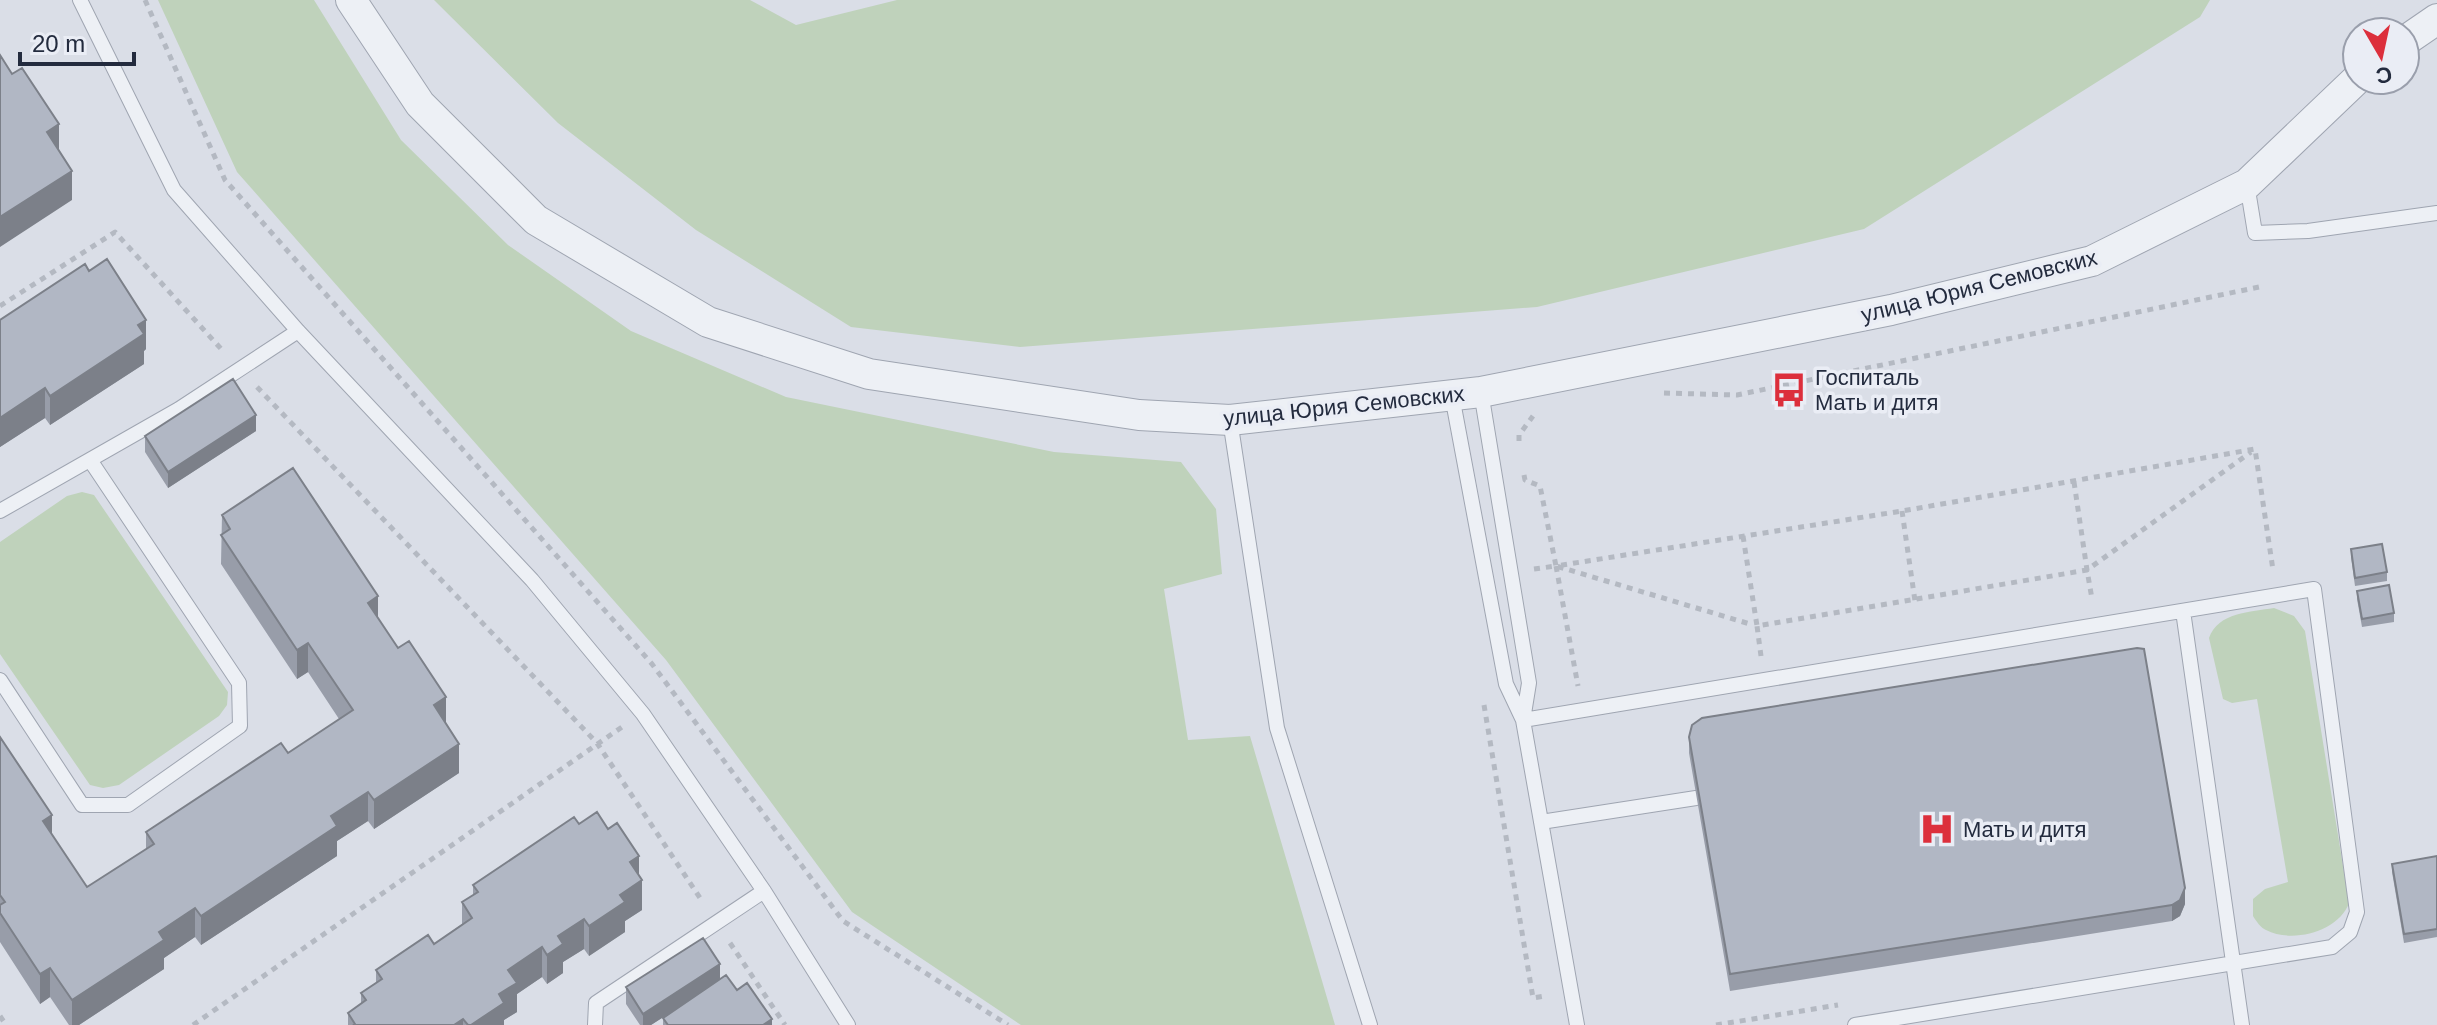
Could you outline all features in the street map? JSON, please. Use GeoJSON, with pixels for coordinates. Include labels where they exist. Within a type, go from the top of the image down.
{"type":"FeatureCollection","features":[{"type":"Feature","properties":{"kind":"street","name":"улица Юрия Семовских"},"geometry":{"type":"LineString","coordinates":[[351,0],[420,104],[536,220],[708,322],[869,374],[1139,415],[1230,420],[1466,394],[1891,310],[2092,261],[2247,184],[2341,94]]}},
{"type":"Feature","properties":{"kind":"lane"},"geometry":{"type":"LineString","coordinates":[[80,0],[174,190],[298,331],[532,580],[643,714],[764,891],[848,1025]]}},
{"type":"Feature","properties":{"kind":"lane"},"geometry":{"type":"LineString","coordinates":[[2247,184],[2255,233],[2308,231],[2437,213]]}},
{"type":"Feature","properties":{"kind":"lane"},"geometry":{"type":"LineString","coordinates":[[0,511],[242,371],[298,331]]}},
{"type":"Feature","properties":{"kind":"lane"},"geometry":{"type":"LineString","coordinates":[[1466,394],[1529,683],[1523,720]]}},
{"type":"Feature","properties":{"kind":"lane"},"geometry":{"type":"LineString","coordinates":[[1466,394],[1506,684],[1523,720],[1577,1025]]}},
{"type":"Feature","properties":{"kind":"lane"},"geometry":{"type":"LineString","coordinates":[[1230,420],[1277,728],[1370,1025]]}},
{"type":"Feature","properties":{"kind":"lane"},"geometry":{"type":"LineString","coordinates":[[0,680],[82,805],[128,805],[240,726],[239,683],[90,460]]}},
{"type":"Feature","properties":{"kind":"lane"},"geometry":{"type":"LineString","coordinates":[[1523,720],[2314,589],[2357,912],[2350,932],[2332,947],[1855,1025]]}},
{"type":"Feature","properties":{"kind":"lane"},"geometry":{"type":"LineString","coordinates":[[2183,611],[2242,1025]]}},
{"type":"Feature","properties":{"kind":"lane"},"geometry":{"type":"LineString","coordinates":[[1541,822],[1696,798]]}},
{"type":"Feature","properties":{"kind":"lane"},"geometry":{"type":"LineString","coordinates":[[595,1025],[596,1003],[764,891]]}},
{"type":"Feature","properties":{"kind":"path"},"geometry":{"type":"LineString","coordinates":[[145,0],[225,180],[652,664],[843,921],[1008,1025]]}},
{"type":"Feature","properties":{"kind":"path"},"geometry":{"type":"LineString","coordinates":[[0,306],[115,232],[242,371],[597,743],[785,1025]]}},
{"type":"Feature","properties":{"kind":"path"},"geometry":{"type":"LineString","coordinates":[[1655,392],[1737,395],[2264,286]]}},
{"type":"Feature","properties":{"kind":"path"},"geometry":{"type":"LineString","coordinates":[[1520,451],[1519,435],[1535,413]]}},
{"type":"Feature","properties":{"kind":"path"},"geometry":{"type":"LineString","coordinates":[[1556,566],[1902,511],[2255,449]]}},
{"type":"Feature","properties":{"kind":"path"},"geometry":{"type":"LineString","coordinates":[[1556,566],[1753,625],[1915,601],[2087,570],[2255,449]]}},
{"type":"Feature","properties":{"kind":"path"},"geometry":{"type":"LineString","coordinates":[[2255,449],[2274,570],[2269,578]]}},
{"type":"Feature","properties":{"kind":"path"},"geometry":{"type":"LineString","coordinates":[[1523,466],[1525,480],[1540,486],[1579,691]]}},
{"type":"Feature","properties":{"kind":"path"},"geometry":{"type":"LineString","coordinates":[[2074,482],[2093,605]]}},
{"type":"Feature","properties":{"kind":"path"},"geometry":{"type":"LineString","coordinates":[[1902,511],[1915,601]]}},
{"type":"Feature","properties":{"kind":"path"},"geometry":{"type":"LineString","coordinates":[[1743,536],[1753,625],[1761,661]]}},
{"type":"Feature","properties":{"kind":"path"},"geometry":{"type":"LineString","coordinates":[[193,1025],[643,714]]}},
{"type":"Feature","properties":{"kind":"path"},"geometry":{"type":"LineString","coordinates":[[1716,1025],[1839,1005]]}},
{"type":"Feature","properties":{"kind":"path"},"geometry":{"type":"LineString","coordinates":[[0,1016],[6,1025]]}},
{"type":"Feature","properties":{"kind":"green space"},"geometry":{"type":"Polygon","coordinates":[[[158,0],[314,0],[401,140],[508,245],[631,331],[786,397],[1054,452],[1181,462],[1216,509],[1222,574],[1164,589],[1188,740],[1250,736],[1335,1025],[1021,1025],[852,912],[666,660],[237,172],[158,0]]]}},
{"type":"Feature","properties":{"kind":"green space"},"geometry":{"type":"Polygon","coordinates":[[[434,0],[750,0],[796,25],[897,0],[2210,0],[2200,17],[1864,229],[1537,307],[1020,347],[851,327],[696,230],[558,123],[434,0]]]}},
{"type":"Feature","properties":{"kind":"green space"},"geometry":{"type":"Polygon","coordinates":[[[82,492],[94,495],[228,692],[227,705],[219,716],[119,785],[103,788],[90,785],[0,654],[0,542],[67,496],[82,492]]]}},
{"type":"Feature","properties":{"kind":"green space"},"geometry":{"type":"Polygon","coordinates":[[[2274,608],[2294,616],[2305,631],[2349,903],[2344,913],[2325,928],[2289,936],[2266,930],[2253,916],[2253,899],[2265,889],[2288,882],[2257,699],[2232,703],[2223,699],[2209,638],[2213,629],[2227,618],[2274,608]]]}},
{"type":"Feature","properties":{"kind":"building"},"geometry":{"type":"Polygon","coordinates":[[[0,55],[12,74],[22,68],[59,124],[47,132],[72,171],[0,217],[0,55]]]}},
{"type":"Feature","properties":{"kind":"building"},"geometry":{"type":"Polygon","coordinates":[[[107,259],[146,320],[138,325],[144,334],[50,396],[45,388],[0,418],[0,320],[85,264],[89,271],[107,259]]]}},
{"type":"Feature","properties":{"kind":"building"},"geometry":{"type":"Polygon","coordinates":[[[233,379],[256,415],[168,472],[145,436],[233,379]]]}},
{"type":"Feature","properties":{"kind":"building"},"geometry":{"type":"Polygon","coordinates":[[[293,468],[378,596],[368,603],[398,648],[409,641],[446,697],[434,705],[459,744],[374,800],[368,792],[331,816],[337,826],[201,916],[195,908],[159,932],[164,940],[72,1000],[50,968],[40,974],[0,913],[0,905],[5,902],[0,895],[0,737],[52,815],[43,821],[87,887],[154,844],[146,832],[281,743],[288,753],[353,710],[308,643],[297,650],[221,535],[230,529],[222,515],[293,468]]]}},
{"type":"Feature","properties":{"kind":"building"},"geometry":{"type":"Polygon","coordinates":[[[2382,544],[2387,572],[2355,578],[2351,549],[2382,544]]]}},
{"type":"Feature","properties":{"kind":"building"},"geometry":{"type":"Polygon","coordinates":[[[2389,585],[2394,613],[2362,619],[2357,591],[2389,585]]]}},
{"type":"Feature","properties":{"kind":"building","name":"Мать и дитя"},"geometry":{"type":"Polygon","coordinates":[[[2144,649],[2185,888],[2180,900],[2172,905],[1730,974],[1689,737],[1692,725],[1702,718],[2144,649]]]}},
{"type":"Feature","properties":{"kind":"building"},"geometry":{"type":"Polygon","coordinates":[[[597,812],[608,829],[617,823],[639,856],[630,862],[642,880],[620,895],[625,902],[589,926],[584,919],[558,936],[563,944],[547,955],[542,947],[508,970],[517,983],[499,994],[504,1003],[471,1025],[463,1019],[454,1025],[353,1025],[348,1013],[366,1000],[361,993],[382,979],[376,970],[428,935],[434,944],[472,918],[462,902],[478,892],[473,885],[574,817],[579,824],[597,812]]]}},
{"type":"Feature","properties":{"kind":"building"},"geometry":{"type":"Polygon","coordinates":[[[2437,856],[2437,929],[2404,934],[2392,864],[2437,856]]]}},
{"type":"Feature","properties":{"kind":"building"},"geometry":{"type":"Polygon","coordinates":[[[703,938],[720,964],[643,1014],[626,987],[703,938]]]}},
{"type":"Feature","properties":{"kind":"building"},"geometry":{"type":"Polygon","coordinates":[[[726,975],[737,990],[747,983],[772,1019],[763,1025],[668,1025],[663,1018],[726,975]]]}},
{"type":"Feature","properties":{"kind":"place","name":"Госпиталь Мать и дитя"},"geometry":{"type":"Point","coordinates":[1789,390]}},
{"type":"Feature","properties":{"kind":"place","name":"Мать и дитя"},"geometry":{"type":"Point","coordinates":[1937,829]}}]}
